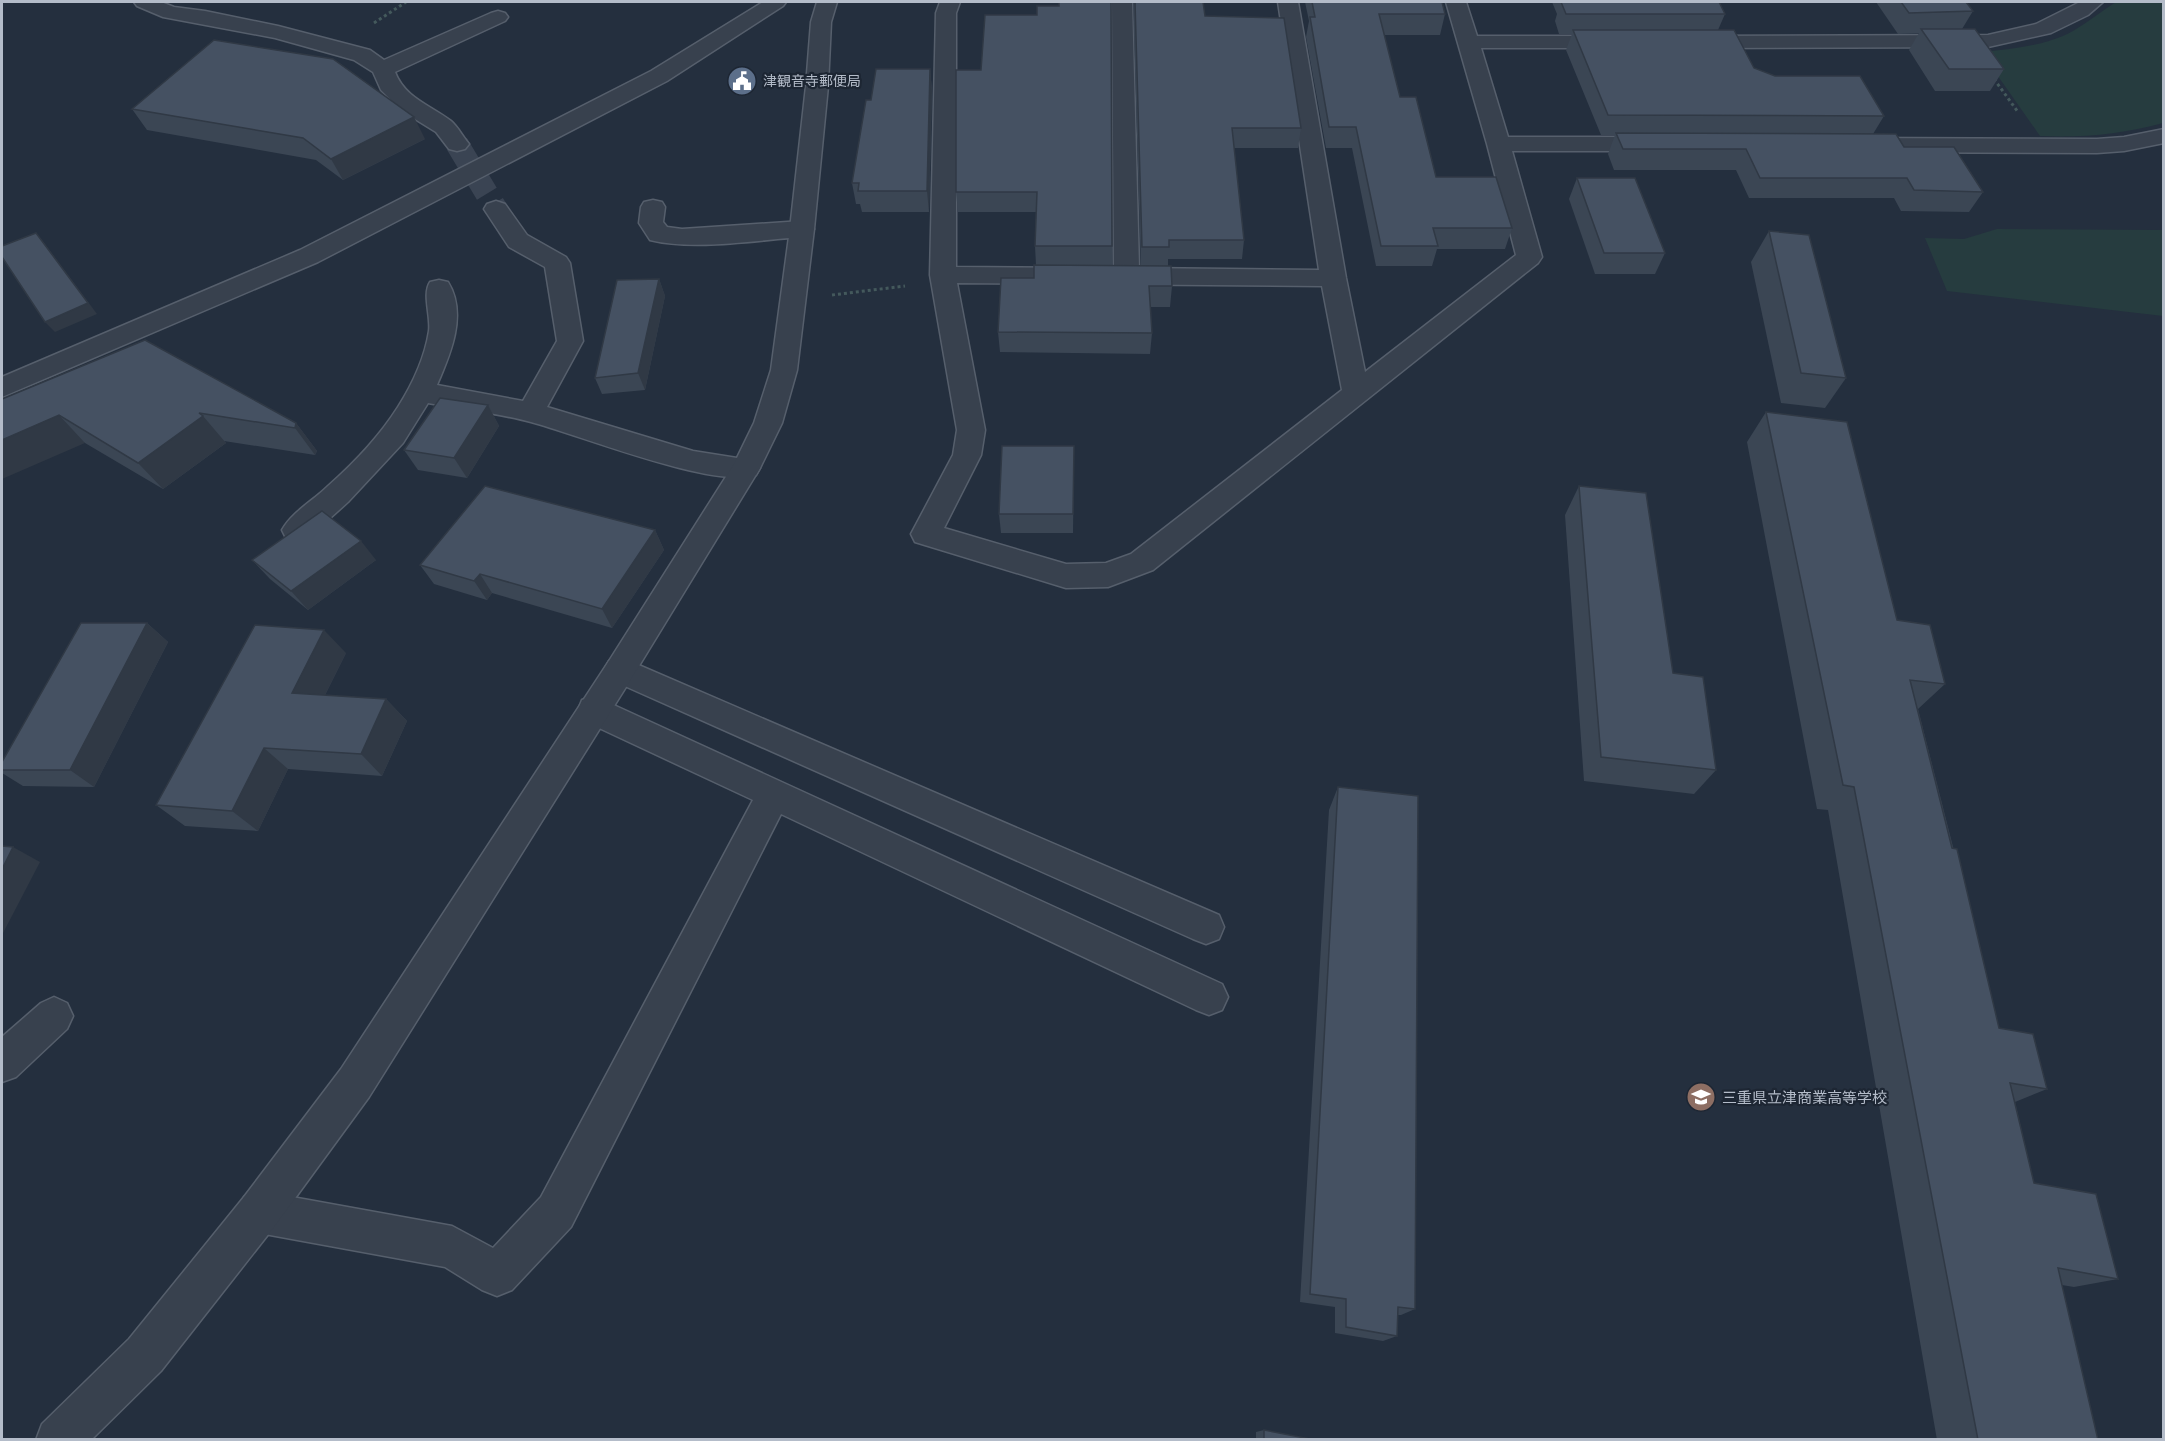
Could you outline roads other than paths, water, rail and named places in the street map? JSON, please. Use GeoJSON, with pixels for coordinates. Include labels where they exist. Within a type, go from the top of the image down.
{"type":"FeatureCollection","features":[{"type":"Feature","properties":{"kind":"street"},"geometry":{"type":"LineString","coordinates":[[144,2],[170,14],[268,30],[336,46],[362,55],[382,69],[389,85],[410,106],[444,128],[457,144]]}},
{"type":"Feature","properties":{"kind":"street"},"geometry":{"type":"LineString","coordinates":[[2,386],[309,256],[659,76],[776,2]]}},
{"type":"Feature","properties":{"kind":"street"},"geometry":{"type":"LineString","coordinates":[[58,1440],[145,1355],[260,1212],[355,1083],[620,670],[746,468],[768,423],[784,370],[802,229],[817,86],[821,22],[827,2]]}},
{"type":"Feature","properties":{"kind":"street"},"geometry":{"type":"LineString","coordinates":[[950,2],[946,13],[944,279],[971,430],[968,455],[926,534],[1066,576],[1108,575],[1142,562],[1529,256],[1456,2]]}},
{"type":"Feature","properties":{"kind":"street"},"geometry":{"type":"LineString","coordinates":[[1122,2],[1127,275]]}},
{"type":"Feature","properties":{"kind":"street"},"geometry":{"type":"LineString","coordinates":[[1288,2],[1333,278],[1356,393]]}},
{"type":"Feature","properties":{"kind":"street"},"geometry":{"type":"LineString","coordinates":[[1670,42],[1967,42],[2006,39],[2053,26],[2093,2]]}},
{"type":"Feature","properties":{"kind":"street"},"geometry":{"type":"LineString","coordinates":[[382,69],[498,17]]}},
{"type":"Feature","properties":{"kind":"street"},"geometry":{"type":"LineString","coordinates":[[1468,42],[1634,42]]}},
{"type":"Feature","properties":{"kind":"street"},"geometry":{"type":"LineString","coordinates":[[1837,145],[2043,147],[2124,144],[2163,136]]}},
{"type":"Feature","properties":{"kind":"street"},"geometry":{"type":"LineString","coordinates":[[1498,144],[1674,144]]}},
{"type":"Feature","properties":{"kind":"street"},"geometry":{"type":"LineString","coordinates":[[653,207],[651,223],[659,234],[682,237],[802,229]]}},
{"type":"Feature","properties":{"kind":"street"},"geometry":{"type":"LineString","coordinates":[[496,209],[519,242],[557,263],[570,341],[530,412]]}},
{"type":"Feature","properties":{"kind":"street"},"geometry":{"type":"LineString","coordinates":[[944,279],[1127,275],[1333,278]]}},
{"type":"Feature","properties":{"kind":"street"},"geometry":{"type":"LineString","coordinates":[[297,530],[341,493],[389,442],[422,392],[439,347],[444,321],[440,288]]}},
{"type":"Feature","properties":{"kind":"street"},"geometry":{"type":"LineString","coordinates":[[422,392],[530,412],[693,461],[746,468]]}},
{"type":"Feature","properties":{"kind":"street"},"geometry":{"type":"LineString","coordinates":[[620,670],[1206,927]]}},
{"type":"Feature","properties":{"kind":"street"},"geometry":{"type":"LineString","coordinates":[[594,710],[1209,997]]}},
{"type":"Feature","properties":{"kind":"street"},"geometry":{"type":"LineString","coordinates":[[260,1212],[452,1247],[497,1275],[555,1212],[774,794]]}},
{"type":"Feature","properties":{"kind":"street"},"geometry":{"type":"LineString","coordinates":[[2,1063],[54,1016]]}},
{"type":"Feature","properties":{"kind":"tunnel"},"geometry":{"type":"LineString","coordinates":[[457,144],[496,209]]}},
{"type":"Feature","properties":{"kind":"place","name":"津観音寺郵便局"},"geometry":{"type":"Point","coordinates":[742,81]}},
{"type":"Feature","properties":{"kind":"place","name":"三重県立津商業高等学校"},"geometry":{"type":"Point","coordinates":[1701,1097]}}]}
